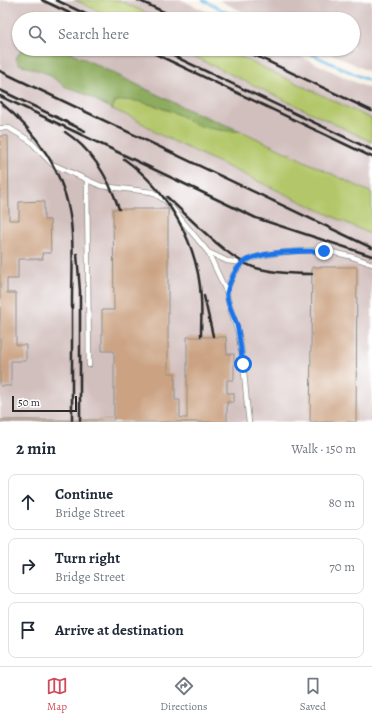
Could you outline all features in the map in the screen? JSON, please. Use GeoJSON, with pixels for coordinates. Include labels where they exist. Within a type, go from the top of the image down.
{"type":"FeatureCollection","features":[{"type":"Feature","properties":{"kind":"lane"},"geometry":{"type":"LineString","coordinates":[[0,128],[9,128],[30,141],[52,164],[87,180],[101,186],[152,192],[166,201],[208,252],[227,293],[240,339],[249,422]]}},
{"type":"Feature","properties":{"kind":"lane"},"geometry":{"type":"LineString","coordinates":[[87,180],[89,365]]}},
{"type":"Feature","properties":{"kind":"lane"},"geometry":{"type":"LineString","coordinates":[[227,293],[234,274],[244,263],[256,258],[284,253],[324,251],[372,264]]}},
{"type":"Feature","properties":{"kind":"lane"},"geometry":{"type":"LineString","coordinates":[[208,252],[227,261],[244,263]]}},
{"type":"Feature","properties":{"kind":"shaded area"},"geometry":{"type":"Polygon","coordinates":[[[0,0],[75,0],[100,12],[12,12],[12,56],[193,56],[372,142],[372,422],[0,422],[0,0]]]}},
{"type":"Feature","properties":{"kind":"shaded area"},"geometry":{"type":"Polygon","coordinates":[[[119,0],[182,0],[207,12],[145,12],[119,0]]]}},
{"type":"Feature","properties":{"kind":"shaded area"},"geometry":{"type":"Polygon","coordinates":[[[218,0],[372,0],[372,73],[337,56],[360,56],[360,12],[243,12],[218,0]]]}},
{"type":"Feature","properties":{"kind":"shaded area"},"geometry":{"type":"Polygon","coordinates":[[[239,56],[300,56],[372,90],[372,119],[239,56]]]}},
{"type":"Feature","properties":{"kind":"green space"},"geometry":{"type":"Polygon","coordinates":[[[75,0],[119,0],[145,12],[100,12],[75,0]]]}},
{"type":"Feature","properties":{"kind":"green space"},"geometry":{"type":"Polygon","coordinates":[[[17,56],[78,56],[191,111],[241,131],[219,130],[197,125],[175,113],[137,101],[129,100],[115,102],[112,109],[79,91],[66,87],[48,74],[19,64],[16,58],[17,56]]]}},
{"type":"Feature","properties":{"kind":"green space"},"geometry":{"type":"Polygon","coordinates":[[[193,56],[239,56],[372,119],[372,142],[193,56]]]}},
{"type":"Feature","properties":{"kind":"green space"},"geometry":{"type":"Polygon","coordinates":[[[122,99],[141,101],[176,113],[197,125],[217,129],[241,131],[372,193],[372,235],[156,133],[141,122],[112,109],[115,102],[122,99]]]}},
{"type":"Feature","properties":{"kind":"building"},"geometry":{"type":"Polygon","coordinates":[[[0,136],[8,136],[9,220],[19,220],[19,202],[44,201],[44,220],[50,220],[51,253],[42,253],[43,259],[18,259],[18,279],[7,279],[7,293],[16,293],[16,345],[26,345],[26,361],[11,361],[11,386],[0,386],[0,136]]]}},
{"type":"Feature","properties":{"kind":"building"},"geometry":{"type":"Polygon","coordinates":[[[113,209],[168,209],[168,373],[175,373],[175,400],[180,400],[180,418],[187,418],[187,337],[226,337],[227,354],[234,354],[234,380],[227,380],[227,393],[234,393],[234,402],[227,402],[227,422],[0,422],[0,420],[114,420],[114,351],[102,351],[102,310],[114,310],[113,209]]]}},
{"type":"Feature","properties":{"kind":"building"},"geometry":{"type":"Polygon","coordinates":[[[312,267],[357,267],[356,422],[310,422],[312,267]]]}},
{"type":"Feature","properties":{"kind":"waterway"},"geometry":{"type":"LineString","coordinates":[[203,0],[226,12]]}},
{"type":"Feature","properties":{"kind":"waterway"},"geometry":{"type":"LineString","coordinates":[[315,56],[372,82]]}},
{"type":"Feature","properties":{"kind":"railway"},"geometry":{"type":"LineString","coordinates":[[42,0],[67,12]]}},
{"type":"Feature","properties":{"kind":"railway"},"geometry":{"type":"LineString","coordinates":[[56,0],[81,12]]}},
{"type":"Feature","properties":{"kind":"railway"},"geometry":{"type":"LineString","coordinates":[[138,0],[164,12]]}},
{"type":"Feature","properties":{"kind":"railway"},"geometry":{"type":"LineString","coordinates":[[160,56],[372,157]]}},
{"type":"Feature","properties":{"kind":"railway"},"geometry":{"type":"LineString","coordinates":[[174,56],[372,150]]}},
{"type":"Feature","properties":{"kind":"railway"},"geometry":{"type":"LineString","coordinates":[[257,56],[372,111]]}},
{"type":"Feature","properties":{"kind":"railway"},"geometry":{"type":"LineString","coordinates":[[0,71],[372,248]]}},
{"type":"Feature","properties":{"kind":"railway"},"geometry":{"type":"LineString","coordinates":[[0,90],[85,131]]}},
{"type":"Feature","properties":{"kind":"railway"},"geometry":{"type":"LineString","coordinates":[[0,96],[256,218],[372,256]]}},
{"type":"Feature","properties":{"kind":"railway"},"geometry":{"type":"LineString","coordinates":[[0,102],[37,140],[56,170],[68,204],[73,252],[72,420]]}},
{"type":"Feature","properties":{"kind":"railway"},"geometry":{"type":"LineString","coordinates":[[65,132],[75,139],[92,156],[105,176],[119,209]]}},
{"type":"Feature","properties":{"kind":"railway"},"geometry":{"type":"LineString","coordinates":[[124,159],[154,186],[178,220],[187,239],[199,279],[201,336]]}},
{"type":"Feature","properties":{"kind":"railway"},"geometry":{"type":"LineString","coordinates":[[167,197],[220,246],[243,262],[267,271],[312,274]]}},
{"type":"Feature","properties":{"kind":"railway"},"geometry":{"type":"LineString","coordinates":[[77,254],[80,291],[80,420]]}},
{"type":"Feature","properties":{"kind":"railway"},"geometry":{"type":"LineString","coordinates":[[204,296],[213,336]]}},
{"type":"Feature","properties":{"kind":"route"},"geometry":{"type":"LineString","coordinates":[[243,364],[237,325],[227,293],[234,274],[239,267],[245,262],[256,258],[300,251],[324,251]]}}]}
